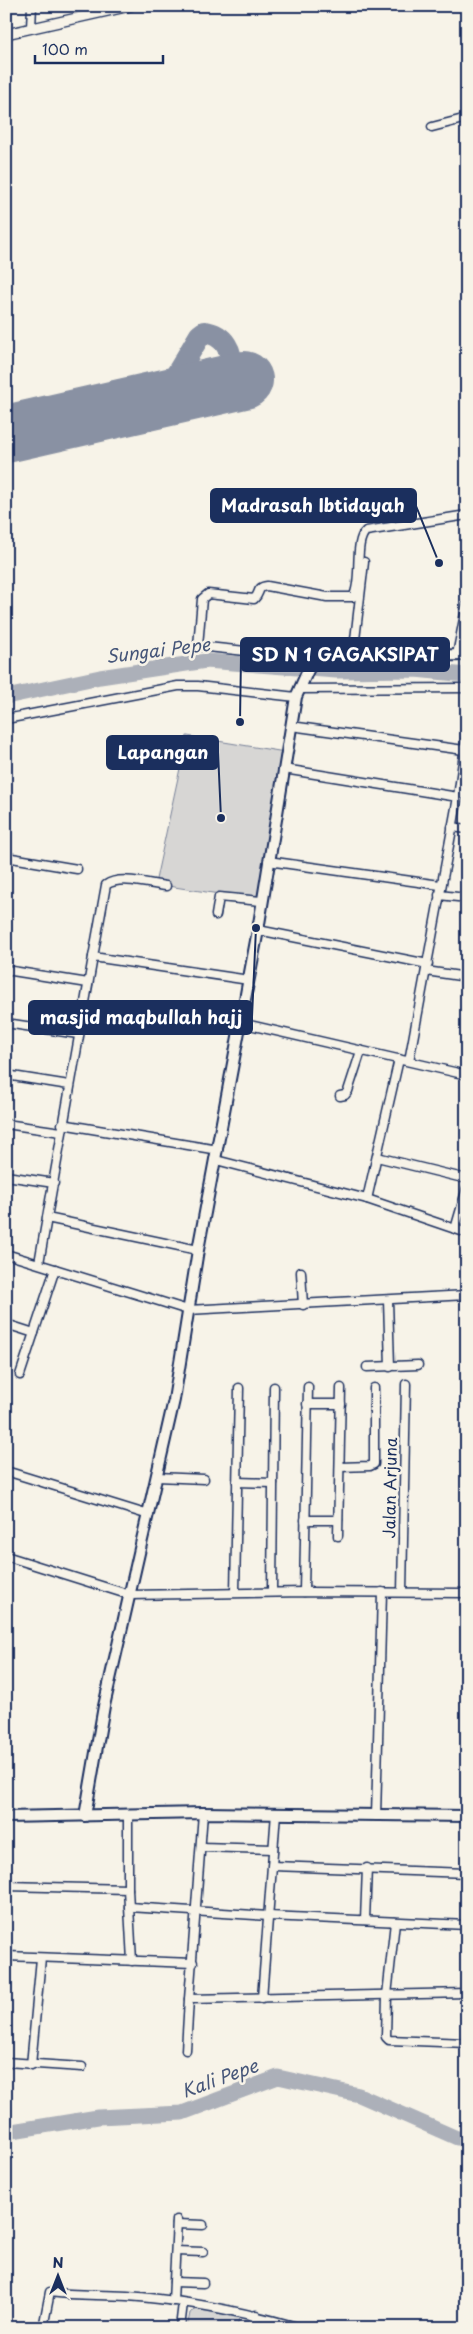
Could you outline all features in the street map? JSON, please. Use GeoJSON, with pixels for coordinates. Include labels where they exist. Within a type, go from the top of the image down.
{"type":"FeatureCollection","features":[{"type":"Feature","properties":{"kind":"main road"},"geometry":{"type":"LineString","coordinates":[[85,1816],[104,1706],[174,1400],[198,1250],[258,930],[291,726],[299,690],[312,665],[353,657],[462,655]]}},
{"type":"Feature","properties":{"kind":"main road"},"geometry":{"type":"LineString","coordinates":[[6,1817],[203,1812],[467,1816]]}},
{"type":"Feature","properties":{"kind":"street"},"geometry":{"type":"LineString","coordinates":[[31,28],[32,6]]}},
{"type":"Feature","properties":{"kind":"street"},"geometry":{"type":"LineString","coordinates":[[6,34],[130,6]]}},
{"type":"Feature","properties":{"kind":"street"},"geometry":{"type":"LineString","coordinates":[[432,127],[467,118]]}},
{"type":"Feature","properties":{"kind":"street"},"geometry":{"type":"LineString","coordinates":[[312,665],[255,652],[198,646],[202,599],[208,594],[254,599],[261,586],[320,596],[353,597],[362,539],[366,531],[467,515]]}},
{"type":"Feature","properties":{"kind":"street"},"geometry":{"type":"LineString","coordinates":[[353,657],[366,550]]}},
{"type":"Feature","properties":{"kind":"street"},"geometry":{"type":"LineString","coordinates":[[462,655],[467,603]]}},
{"type":"Feature","properties":{"kind":"street"},"geometry":{"type":"LineString","coordinates":[[6,719],[178,686],[299,690],[467,688]]}},
{"type":"Feature","properties":{"kind":"street"},"geometry":{"type":"LineString","coordinates":[[291,726],[464,750]]}},
{"type":"Feature","properties":{"kind":"street"},"geometry":{"type":"LineString","coordinates":[[409,1061],[440,885],[463,780],[467,732]]}},
{"type":"Feature","properties":{"kind":"street"},"geometry":{"type":"LineString","coordinates":[[284,769],[458,797]]}},
{"type":"Feature","properties":{"kind":"street"},"geometry":{"type":"LineString","coordinates":[[452,827],[467,829]]}},
{"type":"Feature","properties":{"kind":"street"},"geometry":{"type":"LineString","coordinates":[[6,857],[77,870]]}},
{"type":"Feature","properties":{"kind":"street"},"geometry":{"type":"LineString","coordinates":[[268,861],[440,885]]}},
{"type":"Feature","properties":{"kind":"street"},"geometry":{"type":"LineString","coordinates":[[39,1263],[78,1034],[106,885],[116,881],[126,881],[166,886]]}},
{"type":"Feature","properties":{"kind":"street"},"geometry":{"type":"LineString","coordinates":[[439,895],[467,898]]}},
{"type":"Feature","properties":{"kind":"street"},"geometry":{"type":"LineString","coordinates":[[216,915],[219,898],[262,901]]}},
{"type":"Feature","properties":{"kind":"street"},"geometry":{"type":"LineString","coordinates":[[258,930],[467,977]]}},
{"type":"Feature","properties":{"kind":"street"},"geometry":{"type":"LineString","coordinates":[[93,957],[248,980]]}},
{"type":"Feature","properties":{"kind":"street"},"geometry":{"type":"LineString","coordinates":[[6,970],[88,983]]}},
{"type":"Feature","properties":{"kind":"street"},"geometry":{"type":"LineString","coordinates":[[6,1023],[78,1034]]}},
{"type":"Feature","properties":{"kind":"street"},"geometry":{"type":"LineString","coordinates":[[241,1024],[467,1075]]}},
{"type":"Feature","properties":{"kind":"street"},"geometry":{"type":"LineString","coordinates":[[340,1096],[345,1095],[348,1091],[361,1051]]}},
{"type":"Feature","properties":{"kind":"street"},"geometry":{"type":"LineString","coordinates":[[367,1200],[399,1059]]}},
{"type":"Feature","properties":{"kind":"street"},"geometry":{"type":"LineString","coordinates":[[6,1075],[69,1085]]}},
{"type":"Feature","properties":{"kind":"street"},"geometry":{"type":"LineString","coordinates":[[6,1124],[62,1128],[217,1155],[367,1200],[467,1233]]}},
{"type":"Feature","properties":{"kind":"street"},"geometry":{"type":"LineString","coordinates":[[377,1157],[467,1179]]}},
{"type":"Feature","properties":{"kind":"street"},"geometry":{"type":"LineString","coordinates":[[6,1176],[54,1183]]}},
{"type":"Feature","properties":{"kind":"street"},"geometry":{"type":"LineString","coordinates":[[456,1229],[467,1188]]}},
{"type":"Feature","properties":{"kind":"street"},"geometry":{"type":"LineString","coordinates":[[47,1218],[198,1250]]}},
{"type":"Feature","properties":{"kind":"street"},"geometry":{"type":"LineString","coordinates":[[6,1254],[188,1310],[467,1295]]}},
{"type":"Feature","properties":{"kind":"street"},"geometry":{"type":"LineString","coordinates":[[20,1375],[55,1268]]}},
{"type":"Feature","properties":{"kind":"street"},"geometry":{"type":"LineString","coordinates":[[301,1272],[303,1305]]}},
{"type":"Feature","properties":{"kind":"street"},"geometry":{"type":"LineString","coordinates":[[388,1300],[390,1367]]}},
{"type":"Feature","properties":{"kind":"street"},"geometry":{"type":"LineString","coordinates":[[6,1324],[34,1333]]}},
{"type":"Feature","properties":{"kind":"street"},"geometry":{"type":"LineString","coordinates":[[367,1367],[418,1365]]}},
{"type":"Feature","properties":{"kind":"street","name":"Jalan Arjuna"},"geometry":{"type":"LineString","coordinates":[[402,1592],[406,1384]]}},
{"type":"Feature","properties":{"kind":"street"},"geometry":{"type":"LineString","coordinates":[[272,1592],[274,1387]]}},
{"type":"Feature","properties":{"kind":"street"},"geometry":{"type":"LineString","coordinates":[[304,1592],[308,1387]]}},
{"type":"Feature","properties":{"kind":"street"},"geometry":{"type":"LineString","coordinates":[[235,1592],[239,1388]]}},
{"type":"Feature","properties":{"kind":"street"},"geometry":{"type":"LineString","coordinates":[[338,1536],[341,1388]]}},
{"type":"Feature","properties":{"kind":"street"},"geometry":{"type":"LineString","coordinates":[[340,1467],[370,1466],[374,1464],[374,1388]]}},
{"type":"Feature","properties":{"kind":"street"},"geometry":{"type":"LineString","coordinates":[[307,1404],[341,1404]]}},
{"type":"Feature","properties":{"kind":"street"},"geometry":{"type":"LineString","coordinates":[[6,1471],[149,1515]]}},
{"type":"Feature","properties":{"kind":"street"},"geometry":{"type":"LineString","coordinates":[[157,1477],[204,1479]]}},
{"type":"Feature","properties":{"kind":"street"},"geometry":{"type":"LineString","coordinates":[[238,1482],[273,1482]]}},
{"type":"Feature","properties":{"kind":"street"},"geometry":{"type":"LineString","coordinates":[[305,1520],[338,1520]]}},
{"type":"Feature","properties":{"kind":"street"},"geometry":{"type":"LineString","coordinates":[[6,1556],[130,1595],[235,1592],[467,1593]]}},
{"type":"Feature","properties":{"kind":"street"},"geometry":{"type":"LineString","coordinates":[[376,1816],[382,1592]]}},
{"type":"Feature","properties":{"kind":"street"},"geometry":{"type":"LineString","coordinates":[[186,2050],[203,1812]]}},
{"type":"Feature","properties":{"kind":"street"},"geometry":{"type":"LineString","coordinates":[[262,1998],[276,1813]]}},
{"type":"Feature","properties":{"kind":"street"},"geometry":{"type":"LineString","coordinates":[[128,1815],[128,1889],[132,1961]]}},
{"type":"Feature","properties":{"kind":"street"},"geometry":{"type":"LineString","coordinates":[[201,1847],[273,1849]]}},
{"type":"Feature","properties":{"kind":"street"},"geometry":{"type":"LineString","coordinates":[[273,1866],[467,1873]]}},
{"type":"Feature","properties":{"kind":"street"},"geometry":{"type":"LineString","coordinates":[[365,1920],[367,1868]]}},
{"type":"Feature","properties":{"kind":"street"},"geometry":{"type":"LineString","coordinates":[[6,1886],[128,1889]]}},
{"type":"Feature","properties":{"kind":"street"},"geometry":{"type":"LineString","coordinates":[[129,1907],[269,1916],[467,1925]]}},
{"type":"Feature","properties":{"kind":"street"},"geometry":{"type":"LineString","coordinates":[[395,1922],[387,1995],[386,2037],[389,2040],[467,2043]]}},
{"type":"Feature","properties":{"kind":"street"},"geometry":{"type":"LineString","coordinates":[[6,1956],[193,1963]]}},
{"type":"Feature","properties":{"kind":"street"},"geometry":{"type":"LineString","coordinates":[[31,2065],[41,1958]]}},
{"type":"Feature","properties":{"kind":"street"},"geometry":{"type":"LineString","coordinates":[[189,1998],[467,1993]]}},
{"type":"Feature","properties":{"kind":"street"},"geometry":{"type":"LineString","coordinates":[[6,2062],[82,2067]]}},
{"type":"Feature","properties":{"kind":"street"},"geometry":{"type":"LineString","coordinates":[[173,2301],[177,2222],[203,2225]]}},
{"type":"Feature","properties":{"kind":"street"},"geometry":{"type":"LineString","coordinates":[[176,2251],[203,2252]]}},
{"type":"Feature","properties":{"kind":"street"},"geometry":{"type":"LineString","coordinates":[[174,2282],[203,2282]]}},
{"type":"Feature","properties":{"kind":"street"},"geometry":{"type":"LineString","coordinates":[[43,2328],[50,2292],[70,2295],[126,2296],[173,2301],[256,2315],[301,2328]]}},
{"type":"Feature","properties":{"kind":"street"},"geometry":{"type":"LineString","coordinates":[[180,2328],[183,2303]]}},
{"type":"Feature","properties":{"kind":"street"},"geometry":{"type":"LineString","coordinates":[[256,2315],[256,2328]]}},
{"type":"Feature","properties":{"kind":"shaded area"},"geometry":{"type":"Polygon","coordinates":[[[187,736],[285,752],[258,900],[155,884],[187,736]]]}},
{"type":"Feature","properties":{"kind":"shaded area"},"geometry":{"type":"Polygon","coordinates":[[[199,2308],[239,2317],[237,2328],[187,2328],[190,2313],[199,2308]]]}},
{"type":"Feature","properties":{"kind":"waterway","name":"Sungai Pepe"},"geometry":{"type":"LineString","coordinates":[[6,697],[100,677],[206,661],[336,671],[415,670],[467,675]]}},
{"type":"Feature","properties":{"kind":"waterway","name":"Kali Pepe"},"geometry":{"type":"LineString","coordinates":[[6,2132],[98,2117],[182,2113],[278,2077],[359,2095],[457,2138],[467,2138]]}},
{"type":"Feature","properties":{"kind":"taxiway"},"geometry":{"type":"LineString","coordinates":[[143,403],[164,393],[200,335],[204,332],[217,336],[226,345],[230,356],[231,368],[227,380],[220,390],[210,398],[191,400],[176,396]]}},
{"type":"Feature","properties":{"kind":"runway"},"geometry":{"type":"LineString","coordinates":[[6,434],[244,380]]}},
{"type":"Feature","properties":{"kind":"place","name":"Madrasah Ibtidayah"},"geometry":{"type":"Point","coordinates":[439,563]}},
{"type":"Feature","properties":{"kind":"place","name":"SD N 1 GAGAKSIPAT"},"geometry":{"type":"Point","coordinates":[240,722]}},
{"type":"Feature","properties":{"kind":"place","name":"Lapangan"},"geometry":{"type":"Point","coordinates":[221,818]}},
{"type":"Feature","properties":{"kind":"place","name":"masjid maqbullah hajj"},"geometry":{"type":"Point","coordinates":[256,928]}}]}
